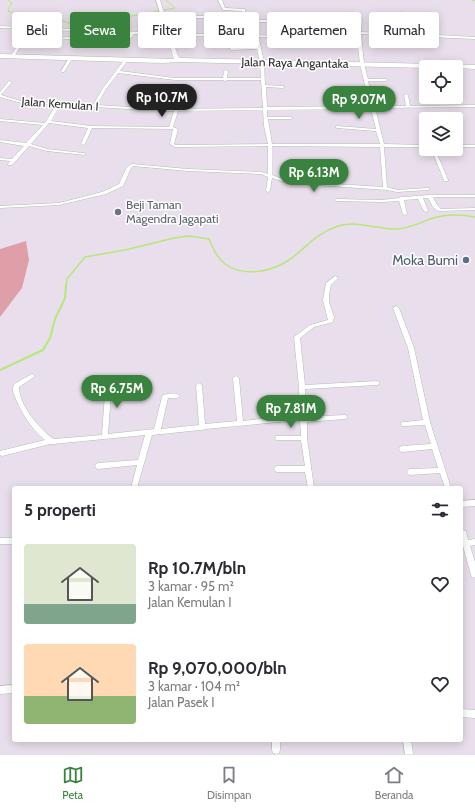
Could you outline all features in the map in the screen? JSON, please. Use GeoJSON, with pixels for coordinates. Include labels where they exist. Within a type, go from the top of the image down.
{"type":"FeatureCollection","features":[{"type":"Feature","properties":{"kind":"main road"},"geometry":{"type":"LineString","coordinates":[[158,0],[164,12]]}},
{"type":"Feature","properties":{"kind":"main road"},"geometry":{"type":"LineString","coordinates":[[172,48],[175,57],[181,60]]}},
{"type":"Feature","properties":{"kind":"main road","name":"Jalan Raya Angantaka"},"geometry":{"type":"LineString","coordinates":[[0,56],[126,61],[181,60],[475,67]]}},
{"type":"Feature","properties":{"kind":"street"},"geometry":{"type":"LineString","coordinates":[[220,0],[224,9],[244,10],[244,12]]}},
{"type":"Feature","properties":{"kind":"street"},"geometry":{"type":"LineString","coordinates":[[0,27],[12,27]]}},
{"type":"Feature","properties":{"kind":"street"},"geometry":{"type":"LineString","coordinates":[[130,32],[138,32]]}},
{"type":"Feature","properties":{"kind":"street"},"geometry":{"type":"LineString","coordinates":[[130,36],[133,32]]}},
{"type":"Feature","properties":{"kind":"street"},"geometry":{"type":"LineString","coordinates":[[439,36],[475,38]]}},
{"type":"Feature","properties":{"kind":"street"},"geometry":{"type":"LineString","coordinates":[[12,57],[17,48]]}},
{"type":"Feature","properties":{"kind":"street"},"geometry":{"type":"LineString","coordinates":[[231,49],[259,48],[262,62],[262,86],[270,145],[270,176],[268,191]]}},
{"type":"Feature","properties":{"kind":"street"},"geometry":{"type":"LineString","coordinates":[[360,48],[362,64],[382,146],[386,189]]}},
{"type":"Feature","properties":{"kind":"street"},"geometry":{"type":"LineString","coordinates":[[63,71],[70,59]]}},
{"type":"Feature","properties":{"kind":"street"},"geometry":{"type":"LineString","coordinates":[[94,106],[104,89],[126,61]]}},
{"type":"Feature","properties":{"kind":"street"},"geometry":{"type":"LineString","coordinates":[[225,80],[226,71]]}},
{"type":"Feature","properties":{"kind":"street"},"geometry":{"type":"LineString","coordinates":[[118,72],[165,78],[225,80],[263,79]]}},
{"type":"Feature","properties":{"kind":"street"},"geometry":{"type":"LineString","coordinates":[[367,80],[386,80]]}},
{"type":"Feature","properties":{"kind":"street"},"geometry":{"type":"LineString","coordinates":[[0,95],[10,82]]}},
{"type":"Feature","properties":{"kind":"street"},"geometry":{"type":"LineString","coordinates":[[262,86],[283,87]]}},
{"type":"Feature","properties":{"kind":"street","name":"Jalan Kemulan I"},"geometry":{"type":"LineString","coordinates":[[0,95],[21,102],[176,110],[475,106]]}},
{"type":"Feature","properties":{"kind":"street"},"geometry":{"type":"LineString","coordinates":[[406,95],[408,107]]}},
{"type":"Feature","properties":{"kind":"street"},"geometry":{"type":"LineString","coordinates":[[0,159],[12,162],[47,123],[59,103]]}},
{"type":"Feature","properties":{"kind":"street"},"geometry":{"type":"LineString","coordinates":[[171,128],[176,110]]}},
{"type":"Feature","properties":{"kind":"street"},"geometry":{"type":"LineString","coordinates":[[266,118],[291,118]]}},
{"type":"Feature","properties":{"kind":"street"},"geometry":{"type":"LineString","coordinates":[[0,120],[91,127],[171,128],[176,129],[172,144],[175,146],[419,146]]}},
{"type":"Feature","properties":{"kind":"street"},"geometry":{"type":"LineString","coordinates":[[337,126],[379,130]]}},
{"type":"Feature","properties":{"kind":"street"},"geometry":{"type":"LineString","coordinates":[[83,144],[91,127]]}},
{"type":"Feature","properties":{"kind":"street"},"geometry":{"type":"LineString","coordinates":[[0,141],[47,150],[83,154]]}},
{"type":"Feature","properties":{"kind":"street"},"geometry":{"type":"LineString","coordinates":[[463,146],[475,146]]}},
{"type":"Feature","properties":{"kind":"street"},"geometry":{"type":"LineString","coordinates":[[436,156],[446,180]]}},
{"type":"Feature","properties":{"kind":"street"},"geometry":{"type":"LineString","coordinates":[[0,207],[59,204],[104,193],[121,185],[126,171],[132,165],[188,170],[261,173],[278,180],[294,183],[341,187],[397,190],[427,189]]}},
{"type":"Feature","properties":{"kind":"street"},"geometry":{"type":"LineString","coordinates":[[336,200],[382,200],[430,196],[475,196]]}},
{"type":"Feature","properties":{"kind":"street"},"geometry":{"type":"LineString","coordinates":[[430,196],[436,208],[440,210],[475,210]]}},
{"type":"Feature","properties":{"kind":"street"},"geometry":{"type":"LineString","coordinates":[[420,197],[426,211]]}},
{"type":"Feature","properties":{"kind":"street"},"geometry":{"type":"LineString","coordinates":[[401,198],[405,214]]}},
{"type":"Feature","properties":{"kind":"street"},"geometry":{"type":"LineString","coordinates":[[311,486],[304,438],[302,387],[297,337],[312,326],[331,321],[326,292],[328,284],[335,278]]}},
{"type":"Feature","properties":{"kind":"street"},"geometry":{"type":"LineString","coordinates":[[396,308],[411,348],[426,422],[447,486]]}},
{"type":"Feature","properties":{"kind":"street"},"geometry":{"type":"LineString","coordinates":[[32,376],[16,386],[16,392],[29,420],[41,433],[55,442],[270,421],[344,418]]}},
{"type":"Feature","properties":{"kind":"street"},"geometry":{"type":"LineString","coordinates":[[236,378],[240,424]]}},
{"type":"Feature","properties":{"kind":"street"},"geometry":{"type":"LineString","coordinates":[[106,436],[110,380]]}},
{"type":"Feature","properties":{"kind":"street"},"geometry":{"type":"LineString","coordinates":[[302,387],[377,383]]}},
{"type":"Feature","properties":{"kind":"street"},"geometry":{"type":"LineString","coordinates":[[199,385],[202,428]]}},
{"type":"Feature","properties":{"kind":"street"},"geometry":{"type":"LineString","coordinates":[[157,432],[165,397],[177,396]]}},
{"type":"Feature","properties":{"kind":"street"},"geometry":{"type":"LineString","coordinates":[[268,398],[270,421]]}},
{"type":"Feature","properties":{"kind":"street"},"geometry":{"type":"LineString","coordinates":[[404,424],[426,422]]}},
{"type":"Feature","properties":{"kind":"street"},"geometry":{"type":"LineString","coordinates":[[135,486],[149,433]]}},
{"type":"Feature","properties":{"kind":"street"},"geometry":{"type":"LineString","coordinates":[[278,438],[304,438]]}},
{"type":"Feature","properties":{"kind":"street"},"geometry":{"type":"LineString","coordinates":[[2,453],[51,440]]}},
{"type":"Feature","properties":{"kind":"street"},"geometry":{"type":"LineString","coordinates":[[402,449],[434,446]]}},
{"type":"Feature","properties":{"kind":"street"},"geometry":{"type":"LineString","coordinates":[[98,466],[141,462]]}},
{"type":"Feature","properties":{"kind":"street"},"geometry":{"type":"LineString","coordinates":[[277,469],[309,469]]}},
{"type":"Feature","properties":{"kind":"street"},"geometry":{"type":"LineString","coordinates":[[410,472],[441,470]]}},
{"type":"Feature","properties":{"kind":"street"},"geometry":{"type":"LineString","coordinates":[[463,504],[475,503]]}},
{"type":"Feature","properties":{"kind":"street"},"geometry":{"type":"LineString","coordinates":[[463,534],[475,575]]}},
{"type":"Feature","properties":{"kind":"street"},"geometry":{"type":"LineString","coordinates":[[0,541],[12,541]]}},
{"type":"Feature","properties":{"kind":"street"},"geometry":{"type":"LineString","coordinates":[[466,543],[475,542]]}},
{"type":"Feature","properties":{"kind":"street"},"geometry":{"type":"LineString","coordinates":[[0,690],[12,689]]}},
{"type":"Feature","properties":{"kind":"street"},"geometry":{"type":"LineString","coordinates":[[463,713],[475,714]]}},
{"type":"Feature","properties":{"kind":"street"},"geometry":{"type":"LineString","coordinates":[[276,742],[276,750]]}},
{"type":"Feature","properties":{"kind":"street"},"geometry":{"type":"LineString","coordinates":[[408,742],[409,754]]}},
{"type":"Feature","properties":{"kind":"shaded area"},"geometry":{"type":"Polygon","coordinates":[[[26,241],[29,260],[22,288],[0,317],[0,249],[26,241]]]}},
{"type":"Feature","properties":{"kind":"waterway"},"geometry":{"type":"LineString","coordinates":[[8,0],[12,3],[8,9],[9,12],[40,13],[69,23],[126,17],[175,8],[166,0]]}},
{"type":"Feature","properties":{"kind":"waterway"},"geometry":{"type":"LineString","coordinates":[[66,286],[67,279],[85,257],[125,250],[174,238],[189,236],[209,239],[217,256],[222,262],[239,271],[256,272],[272,268],[286,262],[322,233],[338,226],[353,224],[398,229],[447,215],[464,215],[475,217]]}},
{"type":"Feature","properties":{"kind":"waterway"},"geometry":{"type":"LineString","coordinates":[[0,370],[43,350],[50,338],[55,319],[65,298],[66,285]]}},
{"type":"Feature","properties":{"kind":"place","name":"Beji Taman Magendra Jagapati"},"geometry":{"type":"Point","coordinates":[118,212]}},
{"type":"Feature","properties":{"kind":"place","name":"Moka Bumi"},"geometry":{"type":"Point","coordinates":[466,260]}}]}
